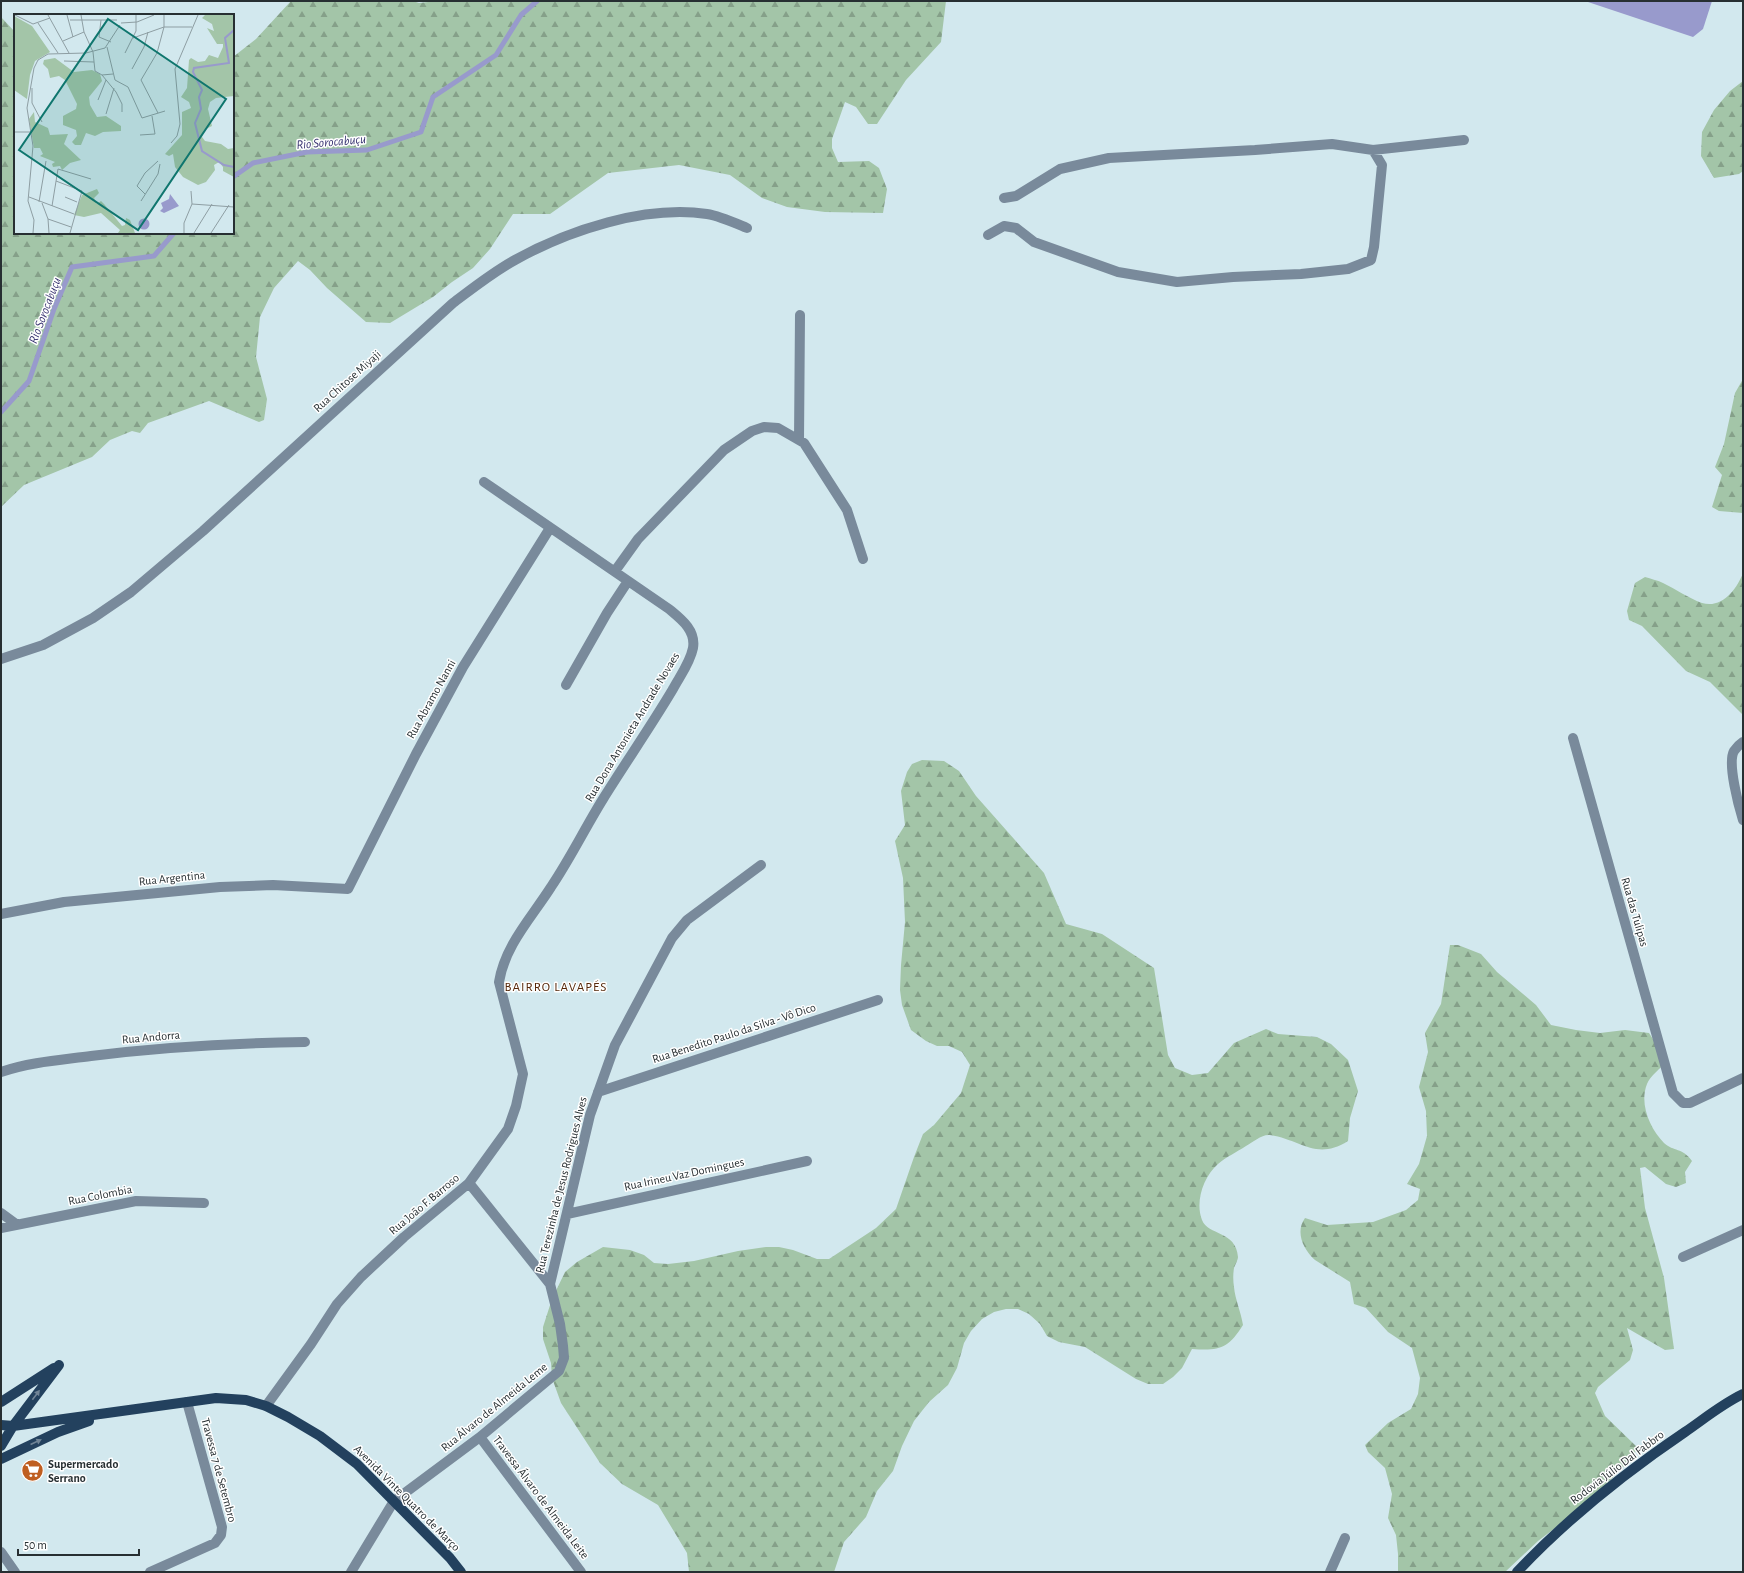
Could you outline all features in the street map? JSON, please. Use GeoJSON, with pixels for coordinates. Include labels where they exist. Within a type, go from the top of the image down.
{"type":"FeatureCollection","features":[{"type":"Feature","properties":{"kind":"main road"},"geometry":{"type":"LineString","coordinates":[[1,1402],[60,1365],[14,1426],[1,1446]]}},
{"type":"Feature","properties":{"kind":"main road","name":"Rodovia Júlio Dal Fabbro"},"geometry":{"type":"LineString","coordinates":[[1517,1572],[1567,1522],[1627,1473],[1673,1440],[1743,1394]]}},
{"type":"Feature","properties":{"kind":"main road","name":"Avenida Vinte Quatro de Março"},"geometry":{"type":"LineString","coordinates":[[1,1425],[14,1426],[216,1398],[246,1400],[266,1406],[288,1417],[326,1441],[357,1464],[450,1558],[461,1572]]}},
{"type":"Feature","properties":{"kind":"main road","name":"Avenida Vinte Quatro de Março"},"geometry":{"type":"LineString","coordinates":[[1,1459],[58,1432],[106,1414]]}},
{"type":"Feature","properties":{"kind":"street"},"geometry":{"type":"LineString","coordinates":[[1004,198],[1016,196],[1060,169],[1109,158],[1332,144],[1372,150],[1464,140]]}},
{"type":"Feature","properties":{"kind":"street"},"geometry":{"type":"LineString","coordinates":[[988,234],[1004,226],[1016,228],[1034,242],[1118,272],[1177,282],[1301,274],[1348,269],[1371,260],[1374,247],[1382,165],[1372,150]]}},
{"type":"Feature","properties":{"kind":"street","name":"Rua Chitose Miyaji"},"geometry":{"type":"LineString","coordinates":[[1,659],[42,645],[93,618],[131,592],[203,531],[453,303],[484,280],[515,260],[550,242],[578,232],[649,214],[680,211],[709,214],[747,228]]}},
{"type":"Feature","properties":{"kind":"street"},"geometry":{"type":"LineString","coordinates":[[799,440],[800,315]]}},
{"type":"Feature","properties":{"kind":"street"},"geometry":{"type":"LineString","coordinates":[[615,571],[638,539],[724,450],[752,431],[764,427],[778,428],[804,443],[847,510],[862,559]]}},
{"type":"Feature","properties":{"kind":"street","name":"Rua Dona Antonieta Andrade Novaes"},"geometry":{"type":"LineString","coordinates":[[484,482],[669,609],[683,621],[690,630],[693,638],[693,648],[688,662],[667,698],[603,798],[551,888],[531,915],[501,970]]}},
{"type":"Feature","properties":{"kind":"street","name":"Rua Abramo Nanni"},"geometry":{"type":"LineString","coordinates":[[348,889],[406,772],[456,680],[484,632],[550,528]]}},
{"type":"Feature","properties":{"kind":"street"},"geometry":{"type":"LineString","coordinates":[[566,685],[607,613],[628,581]]}},
{"type":"Feature","properties":{"kind":"street","name":"Rua das Tulipas"},"geometry":{"type":"LineString","coordinates":[[1573,738],[1673,1093],[1683,1103],[1690,1103],[1743,1078]]}},
{"type":"Feature","properties":{"kind":"street"},"geometry":{"type":"LineString","coordinates":[[1743,742],[1733,752],[1731,764],[1737,800],[1743,820]]}},
{"type":"Feature","properties":{"kind":"street","name":"Rua Terezinha de Jesus Rodrigues Alves"},"geometry":{"type":"LineString","coordinates":[[550,1284],[590,1114],[615,1045],[672,938],[687,920],[761,865]]}},
{"type":"Feature","properties":{"kind":"street","name":"Rua Argentina"},"geometry":{"type":"LineString","coordinates":[[1,914],[64,902],[220,887],[273,886],[348,889]]}},
{"type":"Feature","properties":{"kind":"street","name":"Rua João F. Barroso"},"geometry":{"type":"LineString","coordinates":[[266,1406],[311,1344],[337,1304],[351,1288],[404,1237],[469,1184],[508,1129],[516,1106],[523,1074],[499,982],[501,970]]}},
{"type":"Feature","properties":{"kind":"street","name":"Rua Benedito Paulo da Silva - Vô Dico"},"geometry":{"type":"LineString","coordinates":[[598,1092],[878,1000]]}},
{"type":"Feature","properties":{"kind":"street","name":"Rua Andorra"},"geometry":{"type":"LineString","coordinates":[[1,1072],[36,1063],[109,1053],[217,1044],[304,1042]]}},
{"type":"Feature","properties":{"kind":"street","name":"Rua Irineu Vaz Domingues"},"geometry":{"type":"LineString","coordinates":[[566,1214],[807,1161]]}},
{"type":"Feature","properties":{"kind":"street","name":"Rua Álvaro de Almeida Leme"},"geometry":{"type":"LineString","coordinates":[[351,1572],[394,1501],[480,1437],[559,1371],[564,1358],[557,1305],[550,1284],[469,1184]]}},
{"type":"Feature","properties":{"kind":"street","name":"Rua Colombia"},"geometry":{"type":"LineString","coordinates":[[1,1228],[136,1201],[204,1203]]}},
{"type":"Feature","properties":{"kind":"street"},"geometry":{"type":"LineString","coordinates":[[1,1213],[16,1224]]}},
{"type":"Feature","properties":{"kind":"street"},"geometry":{"type":"LineString","coordinates":[[1682,1257],[1743,1230]]}},
{"type":"Feature","properties":{"kind":"street","name":"Travessa 7 de Setembro"},"geometry":{"type":"LineString","coordinates":[[150,1572],[215,1543],[221,1535],[222,1527],[188,1402]]}},
{"type":"Feature","properties":{"kind":"street","name":"Travessa Álvaro de Almeida Leite"},"geometry":{"type":"LineString","coordinates":[[480,1437],[581,1572]]}},
{"type":"Feature","properties":{"kind":"street"},"geometry":{"type":"LineString","coordinates":[[1330,1572],[1345,1538]]}},
{"type":"Feature","properties":{"kind":"street"},"geometry":{"type":"LineString","coordinates":[[1,1552],[15,1572]]}},
{"type":"Feature","properties":{"kind":"green space"},"geometry":{"type":"Polygon","coordinates":[[[291,1],[413,1],[419,3],[437,1],[946,1],[941,42],[906,80],[877,124],[868,124],[856,107],[845,102],[832,139],[832,148],[838,162],[869,161],[879,168],[887,189],[883,213],[825,212],[787,207],[762,198],[730,175],[679,165],[608,173],[550,214],[513,214],[490,249],[473,268],[433,297],[390,323],[366,322],[327,288],[310,270],[298,261],[274,288],[260,317],[256,357],[267,399],[264,420],[259,422],[209,401],[148,423],[140,433],[132,431],[110,440],[92,457],[24,485],[1,507],[1,17],[14,31],[14,234],[234,234],[234,56],[256,39],[291,1]]]}},
{"type":"Feature","properties":{"kind":"green space"},"geometry":{"type":"Polygon","coordinates":[[[1743,81],[1743,171],[1739,174],[1714,178],[1701,156],[1702,132],[1714,110],[1730,91],[1743,81]]]}},
{"type":"Feature","properties":{"kind":"green space"},"geometry":{"type":"Polygon","coordinates":[[[1743,379],[1743,513],[1719,511],[1712,507],[1722,475],[1715,467],[1724,444],[1735,393],[1743,379]]]}},
{"type":"Feature","properties":{"kind":"green space"},"geometry":{"type":"Polygon","coordinates":[[[1743,573],[1743,715],[1710,682],[1686,671],[1642,626],[1629,620],[1627,611],[1635,583],[1645,577],[1663,583],[1697,601],[1709,604],[1716,603],[1728,596],[1737,585],[1743,573]]]}},
{"type":"Feature","properties":{"kind":"green space"},"geometry":{"type":"Polygon","coordinates":[[[922,760],[944,761],[959,771],[976,796],[1044,873],[1066,924],[1102,934],[1154,968],[1168,1055],[1175,1068],[1192,1075],[1208,1073],[1234,1043],[1266,1029],[1278,1034],[1317,1037],[1331,1044],[1348,1060],[1358,1091],[1350,1118],[1348,1141],[1337,1147],[1318,1149],[1267,1135],[1221,1161],[1208,1176],[1204,1183],[1199,1205],[1202,1220],[1210,1229],[1232,1242],[1236,1248],[1238,1257],[1234,1268],[1233,1282],[1243,1325],[1238,1333],[1227,1344],[1216,1349],[1192,1349],[1182,1368],[1173,1377],[1163,1384],[1148,1384],[1136,1379],[1085,1347],[1059,1342],[1047,1336],[1040,1324],[1029,1314],[1018,1309],[1006,1309],[994,1312],[982,1319],[971,1331],[964,1343],[957,1368],[948,1385],[929,1402],[914,1421],[902,1446],[893,1471],[877,1491],[866,1517],[844,1542],[834,1572],[689,1572],[687,1553],[658,1505],[622,1484],[600,1463],[561,1403],[552,1378],[551,1363],[543,1339],[543,1327],[552,1299],[565,1272],[577,1262],[603,1247],[630,1250],[644,1255],[654,1263],[668,1264],[694,1261],[738,1251],[766,1247],[779,1247],[793,1250],[817,1259],[829,1259],[876,1228],[896,1209],[923,1134],[934,1125],[961,1093],[970,1065],[962,1052],[949,1046],[937,1046],[926,1041],[911,1030],[902,1005],[900,990],[905,922],[903,878],[895,841],[905,825],[901,791],[907,772],[912,764],[922,760]]]}},
{"type":"Feature","properties":{"kind":"green space"},"geometry":{"type":"Polygon","coordinates":[[[1450,945],[1458,945],[1481,954],[1497,972],[1536,1005],[1551,1025],[1600,1033],[1625,1030],[1649,1033],[1667,1061],[1648,1081],[1644,1100],[1647,1116],[1654,1131],[1664,1143],[1685,1154],[1692,1161],[1685,1172],[1686,1183],[1676,1187],[1666,1184],[1645,1167],[1640,1168],[1645,1208],[1664,1278],[1674,1349],[1665,1350],[1627,1328],[1633,1350],[1630,1360],[1598,1387],[1595,1393],[1605,1416],[1637,1447],[1634,1456],[1588,1503],[1538,1541],[1505,1572],[1398,1572],[1396,1535],[1388,1518],[1392,1494],[1385,1468],[1368,1452],[1365,1445],[1388,1423],[1411,1409],[1418,1394],[1420,1378],[1412,1348],[1388,1332],[1366,1308],[1354,1304],[1350,1282],[1315,1260],[1304,1246],[1301,1235],[1302,1223],[1305,1218],[1327,1225],[1373,1222],[1406,1210],[1418,1200],[1420,1189],[1407,1184],[1419,1164],[1427,1136],[1426,1111],[1419,1087],[1428,1052],[1425,1033],[1441,1004],[1450,945]]]}},
{"type":"Feature","properties":{"kind":"water"},"geometry":{"type":"Polygon","coordinates":[[[1585,1],[1712,1],[1703,29],[1693,37],[1585,1]]]}},
{"type":"Feature","properties":{"kind":"waterway","name":"Rio Sorocabuçu"},"geometry":{"type":"LineString","coordinates":[[234,176],[253,163],[307,152],[367,150],[421,132],[433,97],[496,55],[521,15],[537,1]]}},
{"type":"Feature","properties":{"kind":"waterway","name":"Rio Sorocabuçu"},"geometry":{"type":"LineString","coordinates":[[1,412],[29,381],[54,309],[72,267],[154,256],[173,234]]}},
{"type":"Feature","properties":{"kind":"place","name":"Supermercado Serrano"},"geometry":{"type":"Point","coordinates":[32,1471]}},
{"type":"Feature","properties":{"kind":"district","name":"BAIRRO LAVAPÉS"},"geometry":{"type":"Point","coordinates":[556,986]}}]}
